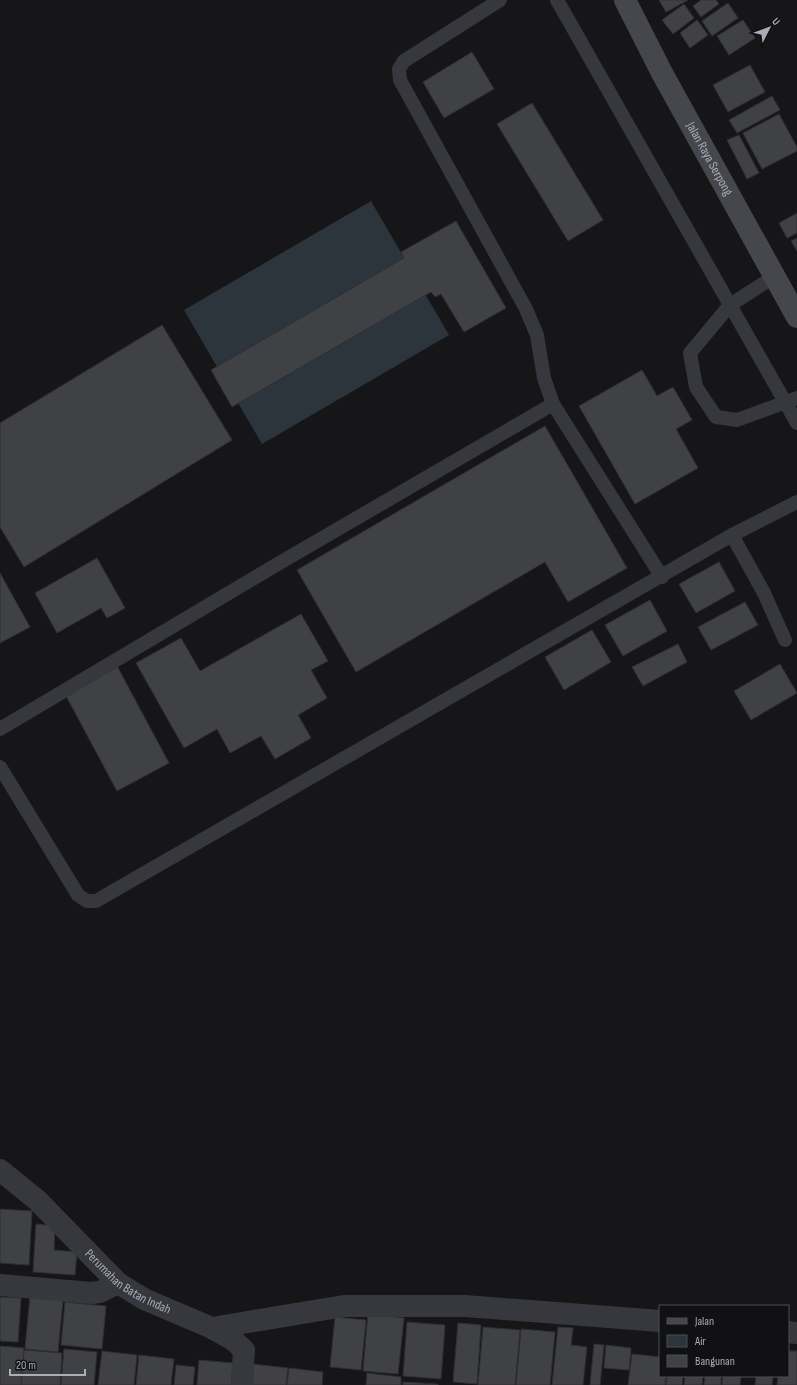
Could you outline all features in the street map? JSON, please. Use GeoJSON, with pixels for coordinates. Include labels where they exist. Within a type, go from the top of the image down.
{"type":"FeatureCollection","features":[{"type":"Feature","properties":{"kind":"main road","name":"Jalan Raya Serpong"},"geometry":{"type":"LineString","coordinates":[[625,0],[662,73],[797,317]]}},
{"type":"Feature","properties":{"kind":"street","name":"Perumahan Batan Indah"},"geometry":{"type":"LineString","coordinates":[[0,1170],[37,1200],[118,1283],[144,1299],[212,1328],[232,1340],[244,1350],[242,1385]]}},
{"type":"Feature","properties":{"kind":"street"},"geometry":{"type":"LineString","coordinates":[[0,1285],[91,1293],[100,1292],[118,1283]]}},
{"type":"Feature","properties":{"kind":"street"},"geometry":{"type":"LineString","coordinates":[[212,1328],[344,1306],[465,1306],[659,1321]]}},
{"type":"Feature","properties":{"kind":"lane"},"geometry":{"type":"LineString","coordinates":[[500,0],[404,60],[399,69],[400,80],[526,309],[537,335],[544,378],[553,404],[662,577]]}},
{"type":"Feature","properties":{"kind":"lane"},"geometry":{"type":"LineString","coordinates":[[557,0],[730,305],[791,400],[797,423]]}},
{"type":"Feature","properties":{"kind":"lane"},"geometry":{"type":"LineString","coordinates":[[775,276],[730,305],[690,353],[696,387],[716,418],[737,420],[791,400]]}},
{"type":"Feature","properties":{"kind":"lane"},"geometry":{"type":"LineString","coordinates":[[0,729],[276,565],[553,404]]}},
{"type":"Feature","properties":{"kind":"lane"},"geometry":{"type":"LineString","coordinates":[[0,766],[78,895],[87,901],[96,901],[662,577],[732,535],[797,502]]}},
{"type":"Feature","properties":{"kind":"lane"},"geometry":{"type":"LineString","coordinates":[[732,535],[764,593],[784,640]]}},
{"type":"Feature","properties":{"kind":"water"},"geometry":{"type":"Polygon","coordinates":[[[371,201],[449,335],[262,444],[184,310],[371,201]]]}},
{"type":"Feature","properties":{"kind":"building"},"geometry":{"type":"Polygon","coordinates":[[[659,0],[688,0],[666,12],[659,0]]]}},
{"type":"Feature","properties":{"kind":"building"},"geometry":{"type":"Polygon","coordinates":[[[701,0],[716,0],[719,4],[701,17],[693,6],[701,0]]]}},
{"type":"Feature","properties":{"kind":"building"},"geometry":{"type":"Polygon","coordinates":[[[728,3],[738,18],[712,36],[702,21],[728,3]]]}},
{"type":"Feature","properties":{"kind":"building"},"geometry":{"type":"Polygon","coordinates":[[[684,4],[694,18],[673,34],[662,20],[684,4]]]}},
{"type":"Feature","properties":{"kind":"building"},"geometry":{"type":"Polygon","coordinates":[[[697,20],[708,35],[690,48],[680,33],[697,20]]]}},
{"type":"Feature","properties":{"kind":"building"},"geometry":{"type":"Polygon","coordinates":[[[743,20],[755,38],[729,55],[717,36],[743,20]]]}},
{"type":"Feature","properties":{"kind":"building"},"geometry":{"type":"Polygon","coordinates":[[[472,52],[494,89],[444,118],[423,82],[472,52]]]}},
{"type":"Feature","properties":{"kind":"building"},"geometry":{"type":"Polygon","coordinates":[[[750,65],[765,92],[728,112],[713,85],[750,65]]]}},
{"type":"Feature","properties":{"kind":"building"},"geometry":{"type":"Polygon","coordinates":[[[772,96],[780,110],[737,133],[729,120],[772,96]]]}},
{"type":"Feature","properties":{"kind":"building"},"geometry":{"type":"Polygon","coordinates":[[[532,103],[603,220],[568,241],[497,124],[532,103]]]}},
{"type":"Feature","properties":{"kind":"building"},"geometry":{"type":"Polygon","coordinates":[[[779,114],[797,147],[797,151],[762,169],[743,133],[779,114]]]}},
{"type":"Feature","properties":{"kind":"building"},"geometry":{"type":"Polygon","coordinates":[[[739,135],[759,173],[747,179],[727,140],[739,135]]]}},
{"type":"Feature","properties":{"kind":"building"},"geometry":{"type":"Polygon","coordinates":[[[797,213],[797,233],[787,238],[779,223],[797,213]]]}},
{"type":"Feature","properties":{"kind":"building"},"geometry":{"type":"Polygon","coordinates":[[[456,221],[506,308],[464,332],[441,294],[435,297],[431,292],[232,407],[211,370],[404,258],[401,252],[456,221]]]}},
{"type":"Feature","properties":{"kind":"building"},"geometry":{"type":"Polygon","coordinates":[[[797,238],[797,251],[791,241],[797,238]]]}},
{"type":"Feature","properties":{"kind":"building"},"geometry":{"type":"Polygon","coordinates":[[[162,325],[232,440],[24,567],[0,527],[0,423],[162,325]]]}},
{"type":"Feature","properties":{"kind":"building"},"geometry":{"type":"Polygon","coordinates":[[[642,370],[657,396],[673,387],[692,420],[676,429],[698,468],[635,504],[579,406],[642,370]]]}},
{"type":"Feature","properties":{"kind":"building"},"geometry":{"type":"Polygon","coordinates":[[[545,426],[627,568],[568,602],[545,562],[356,672],[297,570],[545,426]]]}},
{"type":"Feature","properties":{"kind":"building"},"geometry":{"type":"Polygon","coordinates":[[[97,558],[125,608],[107,618],[101,608],[57,633],[35,593],[97,558]]]}},
{"type":"Feature","properties":{"kind":"building"},"geometry":{"type":"Polygon","coordinates":[[[719,562],[735,591],[696,613],[679,584],[719,562]]]}},
{"type":"Feature","properties":{"kind":"building"},"geometry":{"type":"Polygon","coordinates":[[[0,573],[30,627],[0,643],[0,573]]]}},
{"type":"Feature","properties":{"kind":"building"},"geometry":{"type":"Polygon","coordinates":[[[650,600],[667,631],[623,656],[605,625],[650,600]]]}},
{"type":"Feature","properties":{"kind":"building"},"geometry":{"type":"Polygon","coordinates":[[[745,602],[758,625],[711,650],[698,627],[745,602]]]}},
{"type":"Feature","properties":{"kind":"building"},"geometry":{"type":"Polygon","coordinates":[[[301,614],[328,661],[311,670],[327,698],[298,715],[311,738],[275,759],[261,736],[230,753],[217,729],[184,748],[136,663],[181,638],[200,671],[301,614]]]}},
{"type":"Feature","properties":{"kind":"building"},"geometry":{"type":"Polygon","coordinates":[[[592,630],[611,662],[564,690],[545,657],[592,630]]]}},
{"type":"Feature","properties":{"kind":"building"},"geometry":{"type":"Polygon","coordinates":[[[678,644],[687,662],[643,686],[632,667],[678,644]]]}},
{"type":"Feature","properties":{"kind":"building"},"geometry":{"type":"Polygon","coordinates":[[[780,664],[797,693],[751,720],[734,691],[780,664]]]}},
{"type":"Feature","properties":{"kind":"building"},"geometry":{"type":"Polygon","coordinates":[[[117,666],[169,763],[117,791],[65,694],[117,666]]]}},
{"type":"Feature","properties":{"kind":"building"},"geometry":{"type":"Polygon","coordinates":[[[0,1209],[32,1211],[29,1265],[0,1263],[0,1209]]]}},
{"type":"Feature","properties":{"kind":"building"},"geometry":{"type":"Polygon","coordinates":[[[36,1224],[55,1226],[54,1250],[77,1252],[75,1275],[33,1272],[36,1224]]]}},
{"type":"Feature","properties":{"kind":"building"},"geometry":{"type":"Polygon","coordinates":[[[30,1296],[63,1300],[58,1352],[25,1349],[30,1296]]]}},
{"type":"Feature","properties":{"kind":"building"},"geometry":{"type":"Polygon","coordinates":[[[0,1297],[21,1298],[18,1342],[0,1341],[0,1297]]]}},
{"type":"Feature","properties":{"kind":"building"},"geometry":{"type":"Polygon","coordinates":[[[65,1302],[106,1306],[102,1349],[61,1345],[65,1302]]]}},
{"type":"Feature","properties":{"kind":"building"},"geometry":{"type":"Polygon","coordinates":[[[368,1314],[404,1318],[398,1374],[363,1371],[368,1314]]]}},
{"type":"Feature","properties":{"kind":"building"},"geometry":{"type":"Polygon","coordinates":[[[335,1317],[366,1320],[361,1370],[330,1367],[335,1317]]]}},
{"type":"Feature","properties":{"kind":"building"},"geometry":{"type":"Polygon","coordinates":[[[407,1322],[445,1325],[441,1379],[403,1376],[407,1322]]]}},
{"type":"Feature","properties":{"kind":"building"},"geometry":{"type":"Polygon","coordinates":[[[458,1323],[481,1325],[477,1384],[453,1382],[458,1323]]]}},
{"type":"Feature","properties":{"kind":"building"},"geometry":{"type":"Polygon","coordinates":[[[483,1327],[520,1330],[515,1385],[478,1385],[483,1327]]]}},
{"type":"Feature","properties":{"kind":"building"},"geometry":{"type":"Polygon","coordinates":[[[558,1327],[573,1328],[571,1345],[587,1347],[583,1385],[552,1385],[558,1327]]]}},
{"type":"Feature","properties":{"kind":"building"},"geometry":{"type":"Polygon","coordinates":[[[521,1329],[555,1332],[550,1385],[516,1385],[521,1329]]]}},
{"type":"Feature","properties":{"kind":"building"},"geometry":{"type":"Polygon","coordinates":[[[594,1344],[604,1345],[600,1385],[590,1385],[594,1344]]]}},
{"type":"Feature","properties":{"kind":"building"},"geometry":{"type":"Polygon","coordinates":[[[606,1345],[631,1348],[629,1370],[604,1368],[606,1345]]]}},
{"type":"Feature","properties":{"kind":"building"},"geometry":{"type":"Polygon","coordinates":[[[0,1346],[24,1348],[21,1385],[0,1385],[0,1346]]]}},
{"type":"Feature","properties":{"kind":"building"},"geometry":{"type":"Polygon","coordinates":[[[64,1349],[97,1352],[94,1385],[61,1385],[64,1349]]]}},
{"type":"Feature","properties":{"kind":"building"},"geometry":{"type":"Polygon","coordinates":[[[24,1350],[62,1353],[60,1385],[21,1385],[24,1350]]]}},
{"type":"Feature","properties":{"kind":"building"},"geometry":{"type":"Polygon","coordinates":[[[102,1351],[137,1355],[134,1385],[98,1385],[102,1351]]]}},
{"type":"Feature","properties":{"kind":"building"},"geometry":{"type":"Polygon","coordinates":[[[789,1351],[797,1351],[797,1385],[777,1385],[778,1377],[789,1377],[789,1351]]]}},
{"type":"Feature","properties":{"kind":"building"},"geometry":{"type":"Polygon","coordinates":[[[632,1354],[659,1357],[659,1377],[666,1377],[665,1385],[628,1385],[632,1354]]]}},
{"type":"Feature","properties":{"kind":"building"},"geometry":{"type":"Polygon","coordinates":[[[139,1355],[174,1359],[171,1385],[136,1385],[139,1355]]]}},
{"type":"Feature","properties":{"kind":"building"},"geometry":{"type":"Polygon","coordinates":[[[199,1360],[233,1363],[231,1385],[197,1385],[199,1360]]]}},
{"type":"Feature","properties":{"kind":"building"},"geometry":{"type":"Polygon","coordinates":[[[252,1364],[288,1368],[286,1385],[249,1385],[252,1364]]]}},
{"type":"Feature","properties":{"kind":"building"},"geometry":{"type":"Polygon","coordinates":[[[176,1365],[195,1367],[193,1385],[174,1385],[176,1365]]]}},
{"type":"Feature","properties":{"kind":"building"},"geometry":{"type":"Polygon","coordinates":[[[289,1368],[323,1372],[322,1385],[287,1385],[289,1368]]]}},
{"type":"Feature","properties":{"kind":"building"},"geometry":{"type":"Polygon","coordinates":[[[367,1373],[401,1377],[401,1385],[366,1385],[367,1373]]]}},
{"type":"Feature","properties":{"kind":"building"},"geometry":{"type":"Polygon","coordinates":[[[667,1377],[683,1377],[682,1385],[666,1385],[667,1377]]]}},
{"type":"Feature","properties":{"kind":"building"},"geometry":{"type":"Polygon","coordinates":[[[685,1377],[703,1377],[702,1385],[684,1385],[685,1377]]]}},
{"type":"Feature","properties":{"kind":"building"},"geometry":{"type":"Polygon","coordinates":[[[705,1377],[721,1377],[721,1385],[704,1385],[705,1377]]]}},
{"type":"Feature","properties":{"kind":"building"},"geometry":{"type":"Polygon","coordinates":[[[723,1377],[741,1377],[740,1385],[722,1385],[723,1377]]]}},
{"type":"Feature","properties":{"kind":"building"},"geometry":{"type":"Polygon","coordinates":[[[756,1377],[773,1377],[772,1385],[755,1385],[756,1377]]]}},
{"type":"Feature","properties":{"kind":"building"},"geometry":{"type":"Polygon","coordinates":[[[403,1382],[438,1384],[438,1385],[403,1385],[403,1382]]]}}]}
